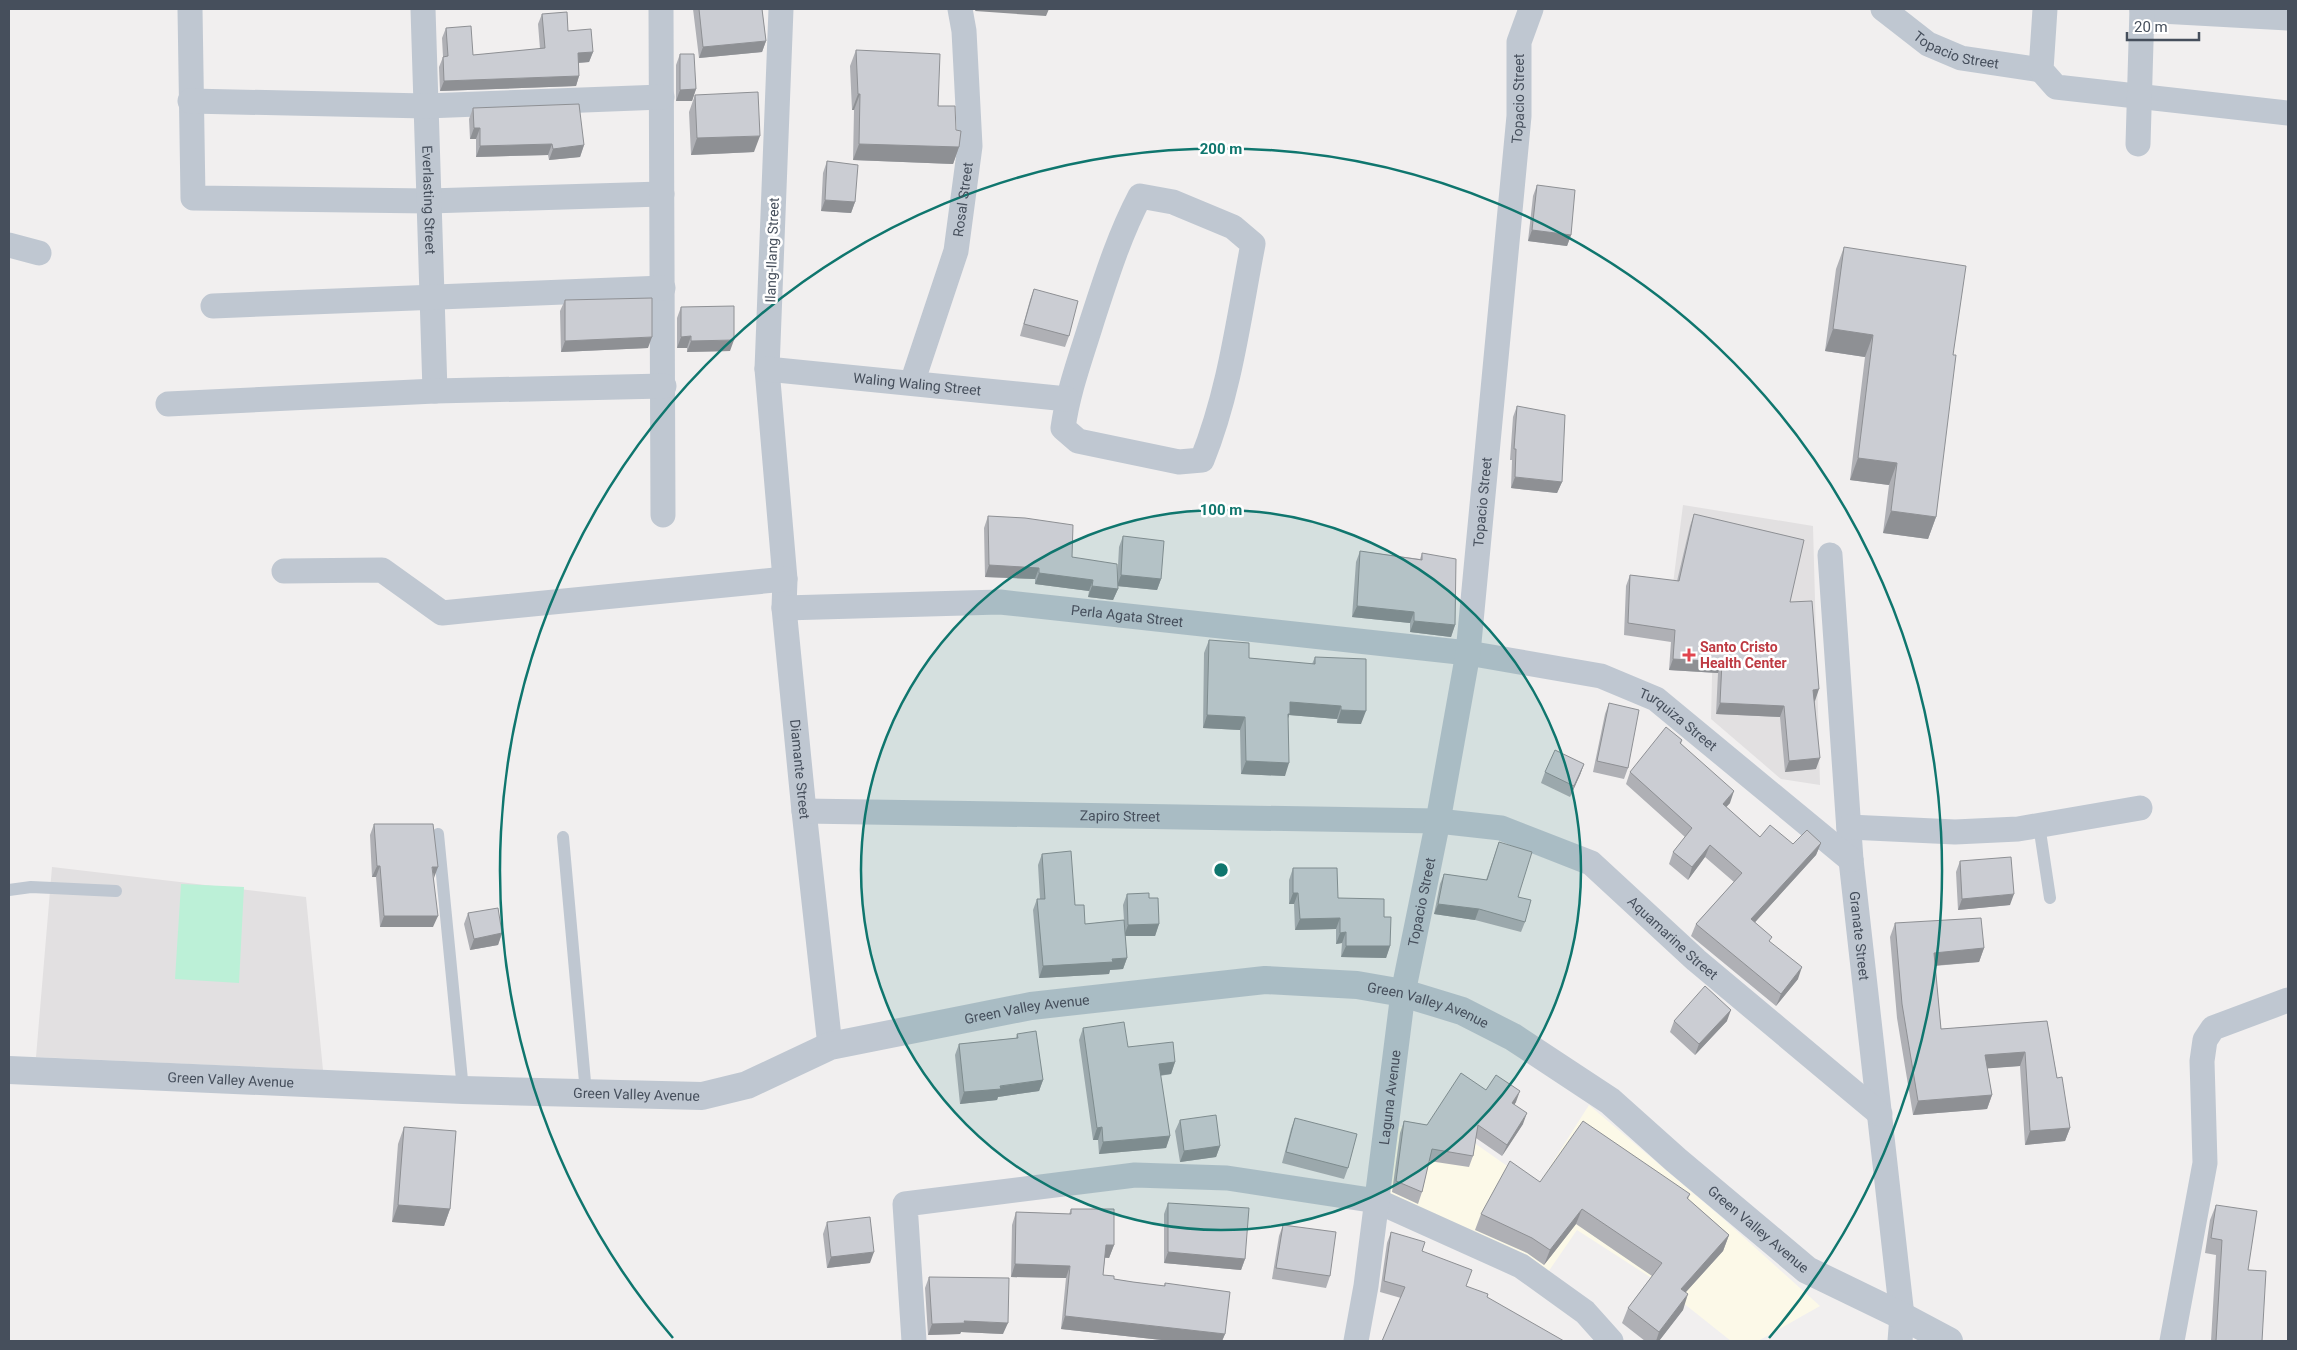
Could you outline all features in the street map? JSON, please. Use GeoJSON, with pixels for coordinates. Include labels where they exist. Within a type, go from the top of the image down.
{"type":"FeatureCollection","features":[{"type":"Feature","properties":{"kind":"street"},"geometry":{"type":"LineString","coordinates":[[190,9],[193,198],[429,201],[662,194]]}},
{"type":"Feature","properties":{"kind":"street","name":"Everlasting Street"},"geometry":{"type":"LineString","coordinates":[[423,9],[435,391]]}},
{"type":"Feature","properties":{"kind":"street"},"geometry":{"type":"LineString","coordinates":[[660,9],[664,515]]}},
{"type":"Feature","properties":{"kind":"street","name":"Ilang-Ilang Street"},"geometry":{"type":"LineString","coordinates":[[777,491],[767,369],[781,9]]}},
{"type":"Feature","properties":{"kind":"street","name":"Rosal Street"},"geometry":{"type":"LineString","coordinates":[[912,383],[956,251],[970,146],[964,31],[960,9]]}},
{"type":"Feature","properties":{"kind":"street","name":"Topacio Street"},"geometry":{"type":"LineString","coordinates":[[1402,993],[1438,822],[1468,653],[1520,116],[1518,42],[1531,9]]}},
{"type":"Feature","properties":{"kind":"street","name":"Topacio Street"},"geometry":{"type":"LineString","coordinates":[[1883,9],[1928,44],[1961,58],[2041,70]]}},
{"type":"Feature","properties":{"kind":"street"},"geometry":{"type":"LineString","coordinates":[[2045,9],[2041,70],[2056,88],[2288,113]]}},
{"type":"Feature","properties":{"kind":"street"},"geometry":{"type":"LineString","coordinates":[[2138,144],[2142,9],[2288,18]]}},
{"type":"Feature","properties":{"kind":"street"},"geometry":{"type":"LineString","coordinates":[[190,101],[426,106],[662,97]]}},
{"type":"Feature","properties":{"kind":"street"},"geometry":{"type":"LineString","coordinates":[[1140,196],[1173,202],[1233,227],[1253,244],[1238,333],[1212,434],[1202,460],[1179,462],[1078,441],[1063,428],[1067,399],[1112,260],[1140,196]]}},
{"type":"Feature","properties":{"kind":"street"},"geometry":{"type":"LineString","coordinates":[[9,245],[38,253]]}},
{"type":"Feature","properties":{"kind":"street"},"geometry":{"type":"LineString","coordinates":[[213,306],[663,288]]}},
{"type":"Feature","properties":{"kind":"street","name":"Waling Waling Street"},"geometry":{"type":"LineString","coordinates":[[767,369],[1067,399]]}},
{"type":"Feature","properties":{"kind":"street"},"geometry":{"type":"LineString","coordinates":[[168,404],[435,391],[664,386]]}},
{"type":"Feature","properties":{"kind":"street","name":"Diamante Street"},"geometry":{"type":"LineString","coordinates":[[777,491],[785,579],[784,608],[830,1046]]}},
{"type":"Feature","properties":{"kind":"street","name":"Granate Street"},"geometry":{"type":"LineString","coordinates":[[1830,555],[1851,860],[1880,1114],[1901,1329]]}},
{"type":"Feature","properties":{"kind":"street"},"geometry":{"type":"LineString","coordinates":[[284,571],[382,570],[442,613],[785,579]]}},
{"type":"Feature","properties":{"kind":"street","name":"Perla Agata Street"},"geometry":{"type":"LineString","coordinates":[[784,608],[1000,602],[1468,653]]}},
{"type":"Feature","properties":{"kind":"street","name":"Turquiza Street"},"geometry":{"type":"LineString","coordinates":[[1468,653],[1601,676],[1656,699],[1851,860]]}},
{"type":"Feature","properties":{"kind":"street"},"geometry":{"type":"LineString","coordinates":[[1849,827],[1955,832],[2018,829],[2140,808]]}},
{"type":"Feature","properties":{"kind":"street","name":"Zapiro Street"},"geometry":{"type":"LineString","coordinates":[[804,811],[1438,822]]}},
{"type":"Feature","properties":{"kind":"street","name":"Aquamarine Street"},"geometry":{"type":"LineString","coordinates":[[1438,822],[1501,828],[1591,863],[1696,960],[1880,1114]]}},
{"type":"Feature","properties":{"kind":"street","name":"Green Valley Avenue"},"geometry":{"type":"LineString","coordinates":[[9,1070],[462,1090],[702,1096],[747,1085],[830,1046],[1031,1006],[1265,980],[1357,985],[1402,993],[1462,1011],[1513,1037],[1610,1101],[1676,1160],[1807,1270],[1901,1329],[1949,1341]]}},
{"type":"Feature","properties":{"kind":"street","name":"Laguna Avenue"},"geometry":{"type":"LineString","coordinates":[[1356,1341],[1366,1286],[1402,993]]}},
{"type":"Feature","properties":{"kind":"street"},"geometry":{"type":"LineString","coordinates":[[2172,1341],[2205,1163],[2202,1061],[2205,1040],[2213,1028],[2288,1000]]}},
{"type":"Feature","properties":{"kind":"street"},"geometry":{"type":"LineString","coordinates":[[914,1341],[905,1204],[1135,1175],[1227,1178],[1377,1201],[1521,1266],[1586,1312],[1611,1341]]}},
{"type":"Feature","properties":{"kind":"lane"},"geometry":{"type":"LineString","coordinates":[[2039,825],[2050,898]]}},
{"type":"Feature","properties":{"kind":"lane"},"geometry":{"type":"LineString","coordinates":[[438,834],[462,1090]]}},
{"type":"Feature","properties":{"kind":"lane"},"geometry":{"type":"LineString","coordinates":[[563,836],[586,1093]]}},
{"type":"Feature","properties":{"kind":"lane"},"geometry":{"type":"LineString","coordinates":[[9,890],[31,887],[116,891]]}},
{"type":"Feature","properties":{"kind":"shaded area"},"geometry":{"type":"Polygon","coordinates":[[[1683,505],[1813,526],[1820,785],[1781,779],[1711,719],[1713,636],[1667,631],[1683,505]]]}},
{"type":"Feature","properties":{"kind":"shaded area"},"geometry":{"type":"Polygon","coordinates":[[[52,867],[306,897],[323,1070],[36,1057],[52,867]]]}},
{"type":"Feature","properties":{"kind":"shaded area"},"geometry":{"type":"Polygon","coordinates":[[[1589,1105],[1720,1216],[1820,1306],[1758,1341],[1731,1341],[1653,1279],[1577,1230],[1546,1275],[1385,1191],[1397,1126],[1473,1142],[1537,1187],[1589,1105]]]}},
{"type":"Feature","properties":{"kind":"green space"},"geometry":{"type":"Polygon","coordinates":[[[181,884],[244,887],[239,983],[175,979],[181,884]]]}},
{"type":"Feature","properties":{"kind":"building"},"geometry":{"type":"Polygon","coordinates":[[[699,9],[762,9],[766,41],[703,47],[699,9]]]}},
{"type":"Feature","properties":{"kind":"building"},"geometry":{"type":"Polygon","coordinates":[[[567,12],[568,31],[591,29],[593,52],[578,53],[579,76],[444,81],[443,57],[448,56],[446,28],[471,26],[473,55],[545,48],[542,14],[567,12]]]}},
{"type":"Feature","properties":{"kind":"building"},"geometry":{"type":"Polygon","coordinates":[[[856,50],[940,54],[938,106],[955,106],[956,130],[961,131],[959,147],[859,144],[860,94],[858,94],[856,50]]]}},
{"type":"Feature","properties":{"kind":"building"},"geometry":{"type":"Polygon","coordinates":[[[680,54],[694,54],[696,89],[680,90],[680,54]]]}},
{"type":"Feature","properties":{"kind":"building"},"geometry":{"type":"Polygon","coordinates":[[[758,92],[760,136],[697,138],[695,95],[758,92]]]}},
{"type":"Feature","properties":{"kind":"building"},"geometry":{"type":"Polygon","coordinates":[[[579,104],[584,145],[553,149],[552,144],[480,146],[480,128],[474,128],[473,108],[579,104]]]}},
{"type":"Feature","properties":{"kind":"building"},"geometry":{"type":"Polygon","coordinates":[[[827,161],[858,165],[855,202],[825,200],[827,161]]]}},
{"type":"Feature","properties":{"kind":"building"},"geometry":{"type":"Polygon","coordinates":[[[1537,185],[1575,190],[1571,235],[1532,230],[1537,185]]]}},
{"type":"Feature","properties":{"kind":"building"},"geometry":{"type":"Polygon","coordinates":[[[1844,247],[1966,266],[1953,355],[1956,355],[1936,517],[1891,511],[1897,463],[1858,458],[1873,335],[1833,329],[1844,247]]]}},
{"type":"Feature","properties":{"kind":"building"},"geometry":{"type":"Polygon","coordinates":[[[1034,289],[1078,301],[1069,336],[1024,324],[1034,289]]]}},
{"type":"Feature","properties":{"kind":"building"},"geometry":{"type":"Polygon","coordinates":[[[652,298],[652,337],[565,341],[565,300],[652,298]]]}},
{"type":"Feature","properties":{"kind":"building"},"geometry":{"type":"Polygon","coordinates":[[[734,306],[734,340],[691,341],[691,336],[681,337],[681,307],[734,306]]]}},
{"type":"Feature","properties":{"kind":"building"},"geometry":{"type":"Polygon","coordinates":[[[1517,406],[1565,415],[1562,482],[1515,477],[1516,449],[1514,449],[1517,406]]]}},
{"type":"Feature","properties":{"kind":"building"},"geometry":{"type":"Polygon","coordinates":[[[1694,514],[1804,540],[1790,602],[1812,601],[1819,689],[1813,690],[1820,758],[1789,761],[1784,706],[1720,703],[1722,662],[1673,659],[1675,630],[1628,623],[1630,575],[1679,581],[1694,514]]]}},
{"type":"Feature","properties":{"kind":"building"},"geometry":{"type":"Polygon","coordinates":[[[988,516],[1025,518],[1073,525],[1072,557],[1117,564],[1118,589],[1092,586],[1093,580],[1039,573],[1039,568],[989,565],[988,516]]]}},
{"type":"Feature","properties":{"kind":"building"},"geometry":{"type":"Polygon","coordinates":[[[1123,536],[1164,541],[1161,579],[1121,575],[1123,536]]]}},
{"type":"Feature","properties":{"kind":"building"},"geometry":{"type":"Polygon","coordinates":[[[1360,551],[1422,560],[1422,553],[1456,559],[1455,625],[1414,621],[1414,612],[1357,606],[1360,551]]]}},
{"type":"Feature","properties":{"kind":"building"},"geometry":{"type":"Polygon","coordinates":[[[1209,640],[1249,643],[1249,658],[1315,664],[1315,657],[1366,659],[1366,711],[1341,710],[1341,706],[1290,702],[1290,714],[1288,714],[1289,763],[1246,761],[1245,717],[1207,715],[1209,640]]]}},
{"type":"Feature","properties":{"kind":"building"},"geometry":{"type":"Polygon","coordinates":[[[1609,703],[1639,710],[1628,768],[1597,761],[1609,703]]]}},
{"type":"Feature","properties":{"kind":"building"},"geometry":{"type":"Polygon","coordinates":[[[1666,727],[1682,740],[1680,743],[1734,791],[1723,804],[1760,837],[1770,825],[1793,844],[1807,830],[1821,843],[1751,919],[1772,937],[1769,941],[1802,967],[1781,994],[1696,924],[1742,873],[1710,845],[1692,867],[1673,852],[1692,828],[1630,772],[1666,727]]]}},
{"type":"Feature","properties":{"kind":"building"},"geometry":{"type":"Polygon","coordinates":[[[1555,750],[1584,764],[1574,786],[1545,772],[1555,750]]]}},
{"type":"Feature","properties":{"kind":"building"},"geometry":{"type":"Polygon","coordinates":[[[374,824],[433,824],[438,867],[432,867],[438,916],[384,916],[380,866],[377,866],[374,824]]]}},
{"type":"Feature","properties":{"kind":"building"},"geometry":{"type":"Polygon","coordinates":[[[1499,842],[1532,852],[1518,897],[1531,900],[1525,922],[1479,909],[1438,904],[1444,874],[1487,880],[1499,842]]]}},
{"type":"Feature","properties":{"kind":"building"},"geometry":{"type":"Polygon","coordinates":[[[1071,851],[1075,905],[1084,905],[1085,924],[1124,920],[1127,958],[1112,959],[1113,962],[1043,966],[1037,899],[1045,899],[1042,854],[1071,851]]]}},
{"type":"Feature","properties":{"kind":"building"},"geometry":{"type":"Polygon","coordinates":[[[2011,857],[2014,894],[1962,899],[1960,861],[2011,857]]]}},
{"type":"Feature","properties":{"kind":"building"},"geometry":{"type":"Polygon","coordinates":[[[1293,868],[1337,868],[1338,898],[1384,899],[1384,917],[1391,917],[1390,946],[1346,946],[1346,932],[1340,933],[1340,918],[1300,919],[1298,893],[1293,893],[1293,868]]]}},
{"type":"Feature","properties":{"kind":"building"},"geometry":{"type":"Polygon","coordinates":[[[1149,893],[1149,898],[1158,898],[1159,924],[1128,925],[1127,894],[1149,893]]]}},
{"type":"Feature","properties":{"kind":"building"},"geometry":{"type":"Polygon","coordinates":[[[498,908],[502,933],[474,939],[468,913],[498,908]]]}},
{"type":"Feature","properties":{"kind":"building"},"geometry":{"type":"Polygon","coordinates":[[[1981,918],[1984,948],[1934,953],[1941,1029],[2047,1021],[2057,1078],[2062,1077],[2070,1128],[2030,1131],[2025,1052],[1985,1055],[1992,1095],[1918,1101],[1902,1004],[1895,923],[1981,918]]]}},
{"type":"Feature","properties":{"kind":"building"},"geometry":{"type":"Polygon","coordinates":[[[1705,986],[1731,1010],[1699,1044],[1674,1021],[1705,986]]]}},
{"type":"Feature","properties":{"kind":"building"},"geometry":{"type":"Polygon","coordinates":[[[1124,1022],[1128,1047],[1173,1042],[1175,1062],[1159,1064],[1170,1136],[1103,1142],[1102,1127],[1097,1128],[1083,1028],[1124,1022]]]}},
{"type":"Feature","properties":{"kind":"building"},"geometry":{"type":"Polygon","coordinates":[[[1036,1031],[1043,1080],[1000,1086],[1001,1089],[964,1092],[959,1044],[1018,1038],[1017,1034],[1036,1031]]]}},
{"type":"Feature","properties":{"kind":"building"},"geometry":{"type":"Polygon","coordinates":[[[1461,1073],[1486,1090],[1496,1075],[1520,1091],[1512,1103],[1527,1113],[1507,1145],[1478,1125],[1473,1156],[1432,1149],[1422,1192],[1396,1181],[1404,1121],[1427,1125],[1461,1073]]]}},
{"type":"Feature","properties":{"kind":"building"},"geometry":{"type":"Polygon","coordinates":[[[1216,1115],[1220,1146],[1184,1151],[1180,1120],[1216,1115]]]}},
{"type":"Feature","properties":{"kind":"building"},"geometry":{"type":"Polygon","coordinates":[[[1295,1118],[1357,1134],[1348,1168],[1286,1152],[1295,1118]]]}},
{"type":"Feature","properties":{"kind":"building"},"geometry":{"type":"Polygon","coordinates":[[[1583,1121],[1690,1194],[1687,1198],[1729,1235],[1681,1289],[1688,1294],[1659,1332],[1628,1308],[1662,1263],[1582,1209],[1550,1250],[1532,1238],[1481,1214],[1510,1161],[1540,1182],[1583,1121]]]}},
{"type":"Feature","properties":{"kind":"building"},"geometry":{"type":"Polygon","coordinates":[[[404,1127],[456,1131],[450,1209],[398,1205],[404,1127]]]}},
{"type":"Feature","properties":{"kind":"building"},"geometry":{"type":"Polygon","coordinates":[[[1168,1203],[1249,1208],[1245,1259],[1168,1252],[1168,1203]]]}},
{"type":"Feature","properties":{"kind":"building"},"geometry":{"type":"Polygon","coordinates":[[[2216,1205],[2257,1211],[2248,1270],[2266,1271],[2262,1341],[2216,1341],[2222,1240],[2211,1238],[2216,1205]]]}},
{"type":"Feature","properties":{"kind":"building"},"geometry":{"type":"Polygon","coordinates":[[[1071,1209],[1114,1209],[1114,1245],[1106,1245],[1103,1275],[1114,1276],[1114,1279],[1133,1282],[1165,1286],[1165,1283],[1230,1292],[1225,1334],[1065,1316],[1070,1266],[1015,1264],[1016,1212],[1071,1214],[1071,1209]]]}},
{"type":"Feature","properties":{"kind":"building"},"geometry":{"type":"Polygon","coordinates":[[[870,1217],[874,1252],[831,1257],[827,1222],[870,1217]]]}},
{"type":"Feature","properties":{"kind":"building"},"geometry":{"type":"Polygon","coordinates":[[[1283,1225],[1336,1232],[1330,1276],[1276,1268],[1283,1225]]]}},
{"type":"Feature","properties":{"kind":"building"},"geometry":{"type":"Polygon","coordinates":[[[1391,1232],[1425,1242],[1422,1251],[1472,1270],[1466,1286],[1488,1294],[1487,1297],[1564,1341],[1382,1341],[1405,1287],[1384,1281],[1391,1232]]]}},
{"type":"Feature","properties":{"kind":"building"},"geometry":{"type":"Polygon","coordinates":[[[929,1277],[1009,1278],[1008,1323],[964,1321],[965,1323],[932,1324],[929,1277]]]}},
{"type":"Feature","properties":{"kind":"place","name":"Santo Cristo Health Center"},"geometry":{"type":"Point","coordinates":[1689,655]}}]}
